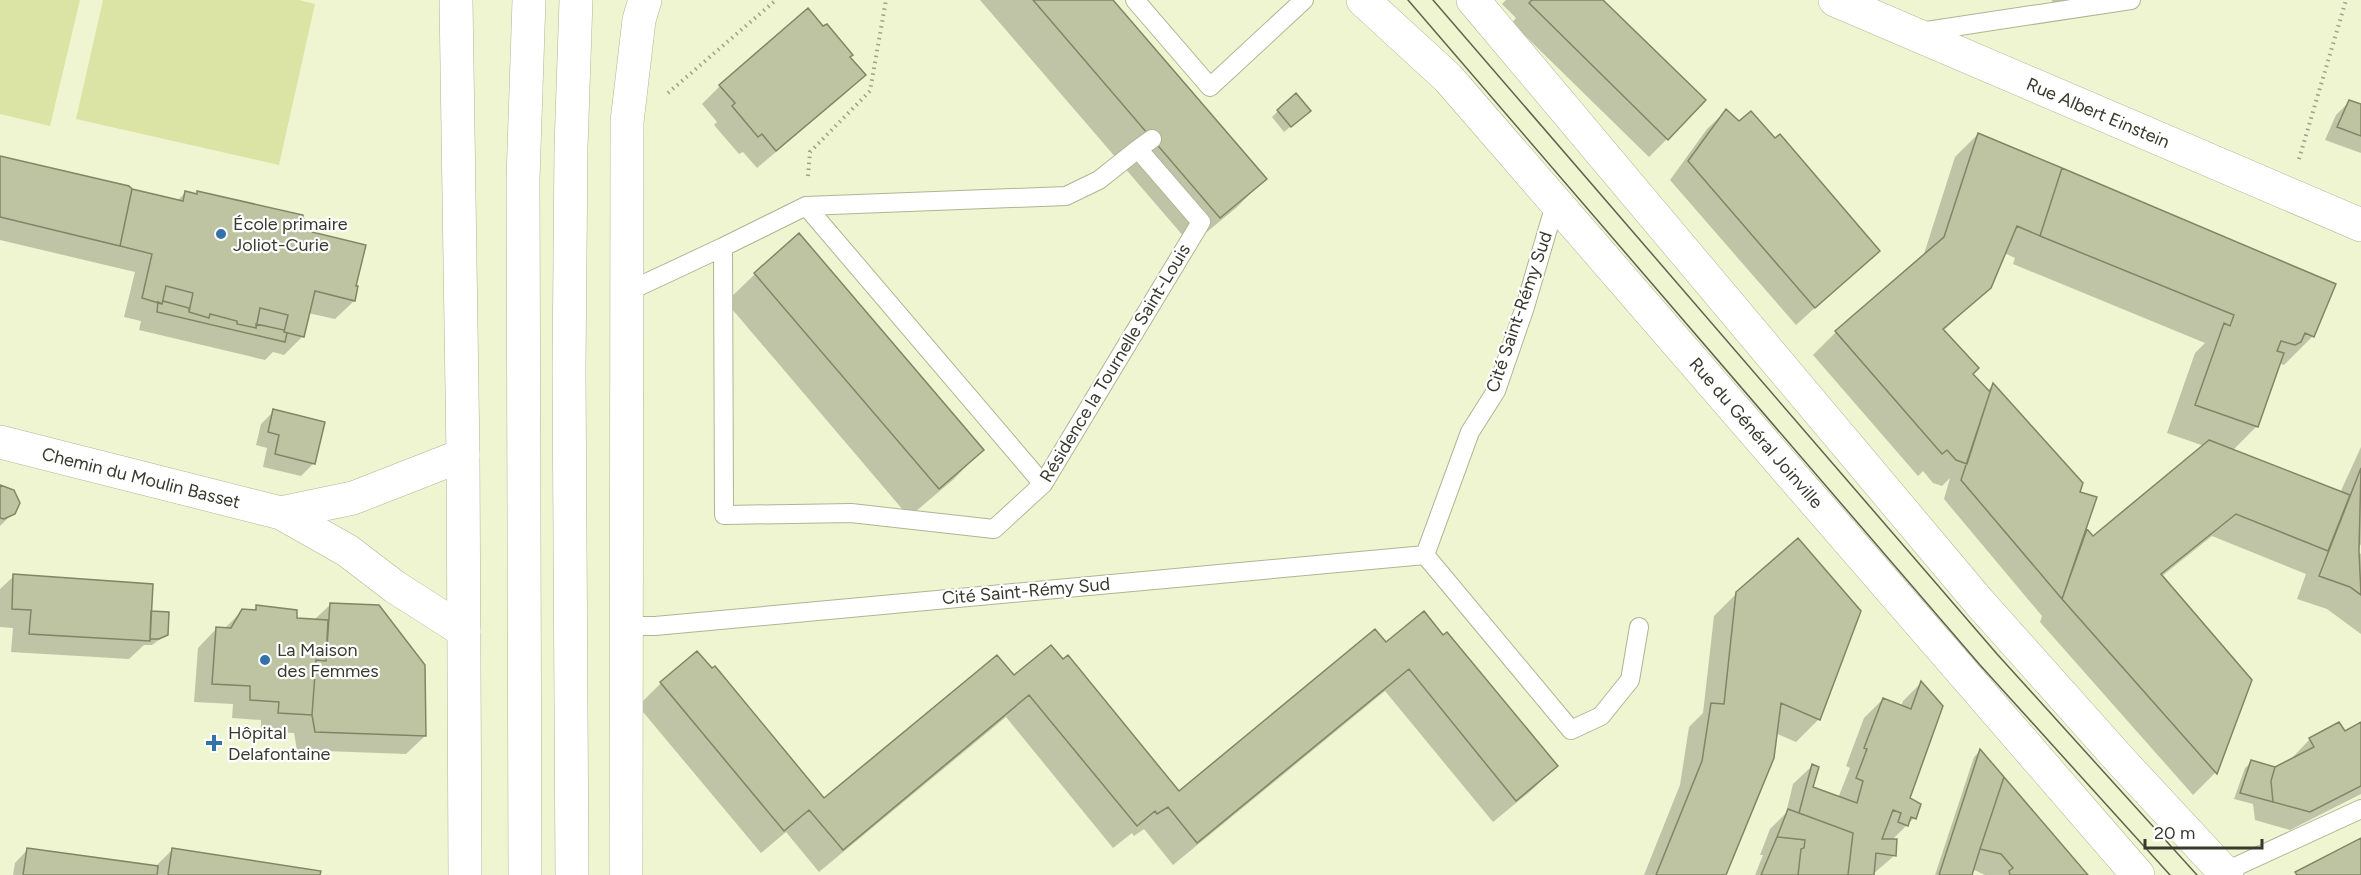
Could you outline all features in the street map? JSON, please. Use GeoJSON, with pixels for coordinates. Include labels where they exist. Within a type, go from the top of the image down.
{"type":"FeatureCollection","features":[{"type":"Feature","properties":{"kind":"main road"},"geometry":{"type":"LineString","coordinates":[[445,0],[458,74]]}},
{"type":"Feature","properties":{"kind":"main road"},"geometry":{"type":"LineString","coordinates":[[456,0],[463,455],[465,875]]}},
{"type":"Feature","properties":{"kind":"main road"},"geometry":{"type":"LineString","coordinates":[[525,875],[523,179],[529,0]]}},
{"type":"Feature","properties":{"kind":"main road"},"geometry":{"type":"LineString","coordinates":[[573,875],[569,369],[571,147],[576,0]]}},
{"type":"Feature","properties":{"kind":"main road"},"geometry":{"type":"LineString","coordinates":[[626,875],[627,122],[639,20],[645,0]]}},
{"type":"Feature","properties":{"kind":"main road","name":"Rue du Général Joinville"},"geometry":{"type":"LineString","coordinates":[[1363,0],[1448,78],[2138,875]]}},
{"type":"Feature","properties":{"kind":"main road"},"geometry":{"type":"LineString","coordinates":[[1473,0],[1979,602],[2121,761],[2226,873]]}},
{"type":"Feature","properties":{"kind":"main road","name":"Rue Albert Einstein"},"geometry":{"type":"LineString","coordinates":[[1835,0],[2361,225]]}},
{"type":"Feature","properties":{"kind":"main road","name":"Chemin du Moulin Basset"},"geometry":{"type":"LineString","coordinates":[[0,442],[281,513]]}},
{"type":"Feature","properties":{"kind":"main road"},"geometry":{"type":"LineString","coordinates":[[281,513],[353,498],[463,455]]}},
{"type":"Feature","properties":{"kind":"main road"},"geometry":{"type":"LineString","coordinates":[[281,513],[348,550],[395,587],[464,631]]}},
{"type":"Feature","properties":{"kind":"lane"},"geometry":{"type":"LineString","coordinates":[[1135,0],[1204,92],[1304,0]]}},
{"type":"Feature","properties":{"kind":"lane"},"geometry":{"type":"LineString","coordinates":[[1912,33],[2131,0]]}},
{"type":"Feature","properties":{"kind":"lane","name":"Résidence la Tournelle Saint-Louis"},"geometry":{"type":"LineString","coordinates":[[1145,144],[1201,222],[1043,484],[994,529],[851,513],[724,514],[723,247],[806,206],[1066,196],[1099,180],[1145,144]]}},
{"type":"Feature","properties":{"kind":"lane","name":"Cité Saint-Rémy Sud"},"geometry":{"type":"LineString","coordinates":[[627,626],[655,626],[1425,555],[1470,432],[1496,391],[1525,307],[1556,201]]}},
{"type":"Feature","properties":{"kind":"lane"},"geometry":{"type":"LineString","coordinates":[[806,206],[1043,484]]}},
{"type":"Feature","properties":{"kind":"lane"},"geometry":{"type":"LineString","coordinates":[[627,292],[723,247]]}},
{"type":"Feature","properties":{"kind":"lane"},"geometry":{"type":"LineString","coordinates":[[1425,555],[1571,730],[1601,716],[1630,680],[1639,627]]}},
{"type":"Feature","properties":{"kind":"lane"},"geometry":{"type":"LineString","coordinates":[[2226,873],[2361,809]]}},
{"type":"Feature","properties":{"kind":"path"},"geometry":{"type":"LineString","coordinates":[[668,93],[776,0]]}},
{"type":"Feature","properties":{"kind":"path"},"geometry":{"type":"LineString","coordinates":[[806,206],[810,152],[870,91],[886,0]]}},
{"type":"Feature","properties":{"kind":"path"},"geometry":{"type":"LineString","coordinates":[[2289,194],[2346,0]]}},
{"type":"Feature","properties":{"kind":"green space"},"geometry":{"type":"Polygon","coordinates":[[[0,0],[80,0],[50,126],[0,114],[0,0]]]}},
{"type":"Feature","properties":{"kind":"green space"},"geometry":{"type":"Polygon","coordinates":[[[103,0],[299,0],[315,4],[279,165],[76,119],[103,0]]]}},
{"type":"Feature","properties":{"kind":"building"},"geometry":{"type":"Polygon","coordinates":[[[1033,0],[1113,0],[1267,179],[1220,218],[1033,0]]]}},
{"type":"Feature","properties":{"kind":"building"},"geometry":{"type":"Polygon","coordinates":[[[1532,0],[1603,0],[1706,100],[1668,140],[1529,3],[1532,0]]]}},
{"type":"Feature","properties":{"kind":"building"},"geometry":{"type":"Polygon","coordinates":[[[808,8],[823,26],[827,24],[853,55],[850,57],[866,75],[776,151],[762,134],[758,137],[732,106],[735,103],[719,85],[808,8]]]}},
{"type":"Feature","properties":{"kind":"building"},"geometry":{"type":"Polygon","coordinates":[[[1296,93],[1311,111],[1291,127],[1277,110],[1296,93]]]}},
{"type":"Feature","properties":{"kind":"building"},"geometry":{"type":"Polygon","coordinates":[[[2349,100],[2361,104],[2361,136],[2337,127],[2349,100]]]}},
{"type":"Feature","properties":{"kind":"building"},"geometry":{"type":"Polygon","coordinates":[[[1726,109],[1739,121],[1751,111],[1775,138],[1780,134],[1880,251],[1815,308],[1688,161],[1726,109]]]}},
{"type":"Feature","properties":{"kind":"building"},"geometry":{"type":"Polygon","coordinates":[[[1978,133],[2062,168],[2040,236],[2017,226],[1991,288],[1943,329],[1979,368],[1973,374],[1990,392],[1967,464],[1956,460],[1947,450],[1942,454],[1835,331],[1944,237],[1978,133]]]}},
{"type":"Feature","properties":{"kind":"building"},"geometry":{"type":"Polygon","coordinates":[[[0,156],[129,186],[132,189],[120,246],[0,217],[0,156]]]}},
{"type":"Feature","properties":{"kind":"building"},"geometry":{"type":"Polygon","coordinates":[[[2062,168],[2336,284],[2314,337],[2305,333],[2301,342],[2295,345],[2281,341],[2277,351],[2284,353],[2258,427],[2195,405],[2224,323],[2230,326],[2234,315],[2040,236],[2062,168]]]}},
{"type":"Feature","properties":{"kind":"building"},"geometry":{"type":"Polygon","coordinates":[[[132,189],[183,201],[185,191],[197,194],[197,191],[303,215],[303,219],[314,222],[312,232],[366,245],[356,286],[358,286],[355,301],[315,291],[304,337],[284,332],[288,315],[260,308],[256,328],[210,314],[209,318],[189,312],[193,293],[166,286],[162,304],[142,298],[152,254],[120,246],[132,189]]]}},
{"type":"Feature","properties":{"kind":"building"},"geometry":{"type":"Polygon","coordinates":[[[799,233],[984,450],[939,489],[754,273],[799,233]]]}},
{"type":"Feature","properties":{"kind":"building"},"geometry":{"type":"Polygon","coordinates":[[[163,301],[189,308],[189,312],[209,318],[210,314],[237,321],[237,324],[256,328],[256,324],[284,330],[287,333],[285,342],[157,312],[158,302],[162,304],[163,301]]]}},
{"type":"Feature","properties":{"kind":"building"},"geometry":{"type":"Polygon","coordinates":[[[1993,383],[2083,483],[2080,492],[2097,497],[2062,599],[1961,480],[1993,383]]]}},
{"type":"Feature","properties":{"kind":"building"},"geometry":{"type":"Polygon","coordinates":[[[273,409],[325,422],[315,464],[275,454],[279,435],[268,432],[273,409]]]}},
{"type":"Feature","properties":{"kind":"building"},"geometry":{"type":"Polygon","coordinates":[[[2209,440],[2350,495],[2328,551],[2236,514],[2161,574],[2252,680],[2217,774],[2062,599],[2087,529],[2093,536],[2209,440]]]}},
{"type":"Feature","properties":{"kind":"building"},"geometry":{"type":"Polygon","coordinates":[[[2361,468],[2359,551],[2361,595],[2350,587],[2319,576],[2361,468]]]}},
{"type":"Feature","properties":{"kind":"building"},"geometry":{"type":"Polygon","coordinates":[[[0,485],[14,490],[20,503],[15,514],[4,519],[0,518],[0,485]]]}},
{"type":"Feature","properties":{"kind":"building"},"geometry":{"type":"Polygon","coordinates":[[[1798,538],[1861,611],[1820,720],[1781,703],[1774,758],[1726,875],[1656,875],[1702,761],[1711,703],[1724,704],[1736,592],[1798,538]]]}},
{"type":"Feature","properties":{"kind":"building"},"geometry":{"type":"Polygon","coordinates":[[[13,574],[153,584],[150,641],[29,634],[31,610],[12,609],[13,574]]]}},
{"type":"Feature","properties":{"kind":"building"},"geometry":{"type":"Polygon","coordinates":[[[330,603],[379,605],[425,665],[426,736],[315,732],[312,715],[316,660],[326,661],[330,603]]]}},
{"type":"Feature","properties":{"kind":"building","name":"La Maison des Femmes"},"geometry":{"type":"Polygon","coordinates":[[[256,605],[297,610],[297,618],[328,620],[326,661],[316,660],[312,715],[278,713],[279,702],[250,700],[250,686],[212,684],[216,627],[231,628],[242,609],[256,610],[256,605]]]}},
{"type":"Feature","properties":{"kind":"building"},"geometry":{"type":"Polygon","coordinates":[[[151,611],[169,612],[168,635],[159,639],[150,639],[151,611]]]}},
{"type":"Feature","properties":{"kind":"building"},"geometry":{"type":"Polygon","coordinates":[[[1424,611],[1443,635],[1447,632],[1558,766],[1516,801],[1409,669],[1197,843],[1168,807],[1157,814],[1155,811],[1137,826],[1029,695],[843,850],[809,810],[784,831],[660,682],[697,651],[712,668],[715,666],[824,798],[997,655],[1014,675],[1051,645],[1063,659],[1068,655],[1179,791],[1375,629],[1386,642],[1424,611]]]}},
{"type":"Feature","properties":{"kind":"building"},"geometry":{"type":"Polygon","coordinates":[[[1921,681],[1943,706],[1910,798],[1921,804],[1916,819],[1911,817],[1908,826],[1898,822],[1901,813],[1893,810],[1882,839],[1897,839],[1896,856],[1876,853],[1874,875],[1848,875],[1853,833],[1799,813],[1812,764],[1819,767],[1813,787],[1857,803],[1863,781],[1856,778],[1867,749],[1864,748],[1883,698],[1911,709],[1921,681]]]}},
{"type":"Feature","properties":{"kind":"building"},"geometry":{"type":"Polygon","coordinates":[[[2339,722],[2345,731],[2361,722],[2361,786],[2310,812],[2273,802],[2271,781],[2275,767],[2314,747],[2309,738],[2339,722]]]}},
{"type":"Feature","properties":{"kind":"building"},"geometry":{"type":"Polygon","coordinates":[[[1980,749],[2004,777],[1972,875],[1939,875],[1980,749]]]}},
{"type":"Feature","properties":{"kind":"building"},"geometry":{"type":"Polygon","coordinates":[[[2251,760],[2275,767],[2271,781],[2273,802],[2240,793],[2251,760]]]}},
{"type":"Feature","properties":{"kind":"building"},"geometry":{"type":"Polygon","coordinates":[[[2004,777],[2088,875],[2010,875],[2009,871],[2013,868],[2001,854],[1980,849],[2004,777]]]}},
{"type":"Feature","properties":{"kind":"building"},"geometry":{"type":"Polygon","coordinates":[[[1788,809],[1853,833],[1848,875],[1798,875],[1801,849],[1804,848],[1805,840],[1777,837],[1788,809]]]}},
{"type":"Feature","properties":{"kind":"building"},"geometry":{"type":"Polygon","coordinates":[[[1777,837],[1805,840],[1804,848],[1801,849],[1798,875],[1761,875],[1777,837]]]}},
{"type":"Feature","properties":{"kind":"building"},"geometry":{"type":"Polygon","coordinates":[[[2361,838],[2361,875],[2297,875],[2295,872],[2361,838]]]}},
{"type":"Feature","properties":{"kind":"building"},"geometry":{"type":"Polygon","coordinates":[[[27,848],[158,866],[157,875],[23,875],[27,848]]]}},
{"type":"Feature","properties":{"kind":"building"},"geometry":{"type":"Polygon","coordinates":[[[172,848],[321,871],[320,875],[168,875],[172,848]]]}},
{"type":"Feature","properties":{"kind":"tram line"},"geometry":{"type":"LineString","coordinates":[[1408,0],[1980,665],[2170,875]]}},
{"type":"Feature","properties":{"kind":"tram line"},"geometry":{"type":"LineString","coordinates":[[1433,0],[1997,654],[2197,875]]}},
{"type":"Feature","properties":{"kind":"place","name":"École primaire Joliot-Curie"},"geometry":{"type":"Point","coordinates":[221,234]}},
{"type":"Feature","properties":{"kind":"place","name":"La Maison des Femmes"},"geometry":{"type":"Point","coordinates":[265,660]}},
{"type":"Feature","properties":{"kind":"place","name":"Hôpital Delafontaine"},"geometry":{"type":"Point","coordinates":[214,743]}}]}
